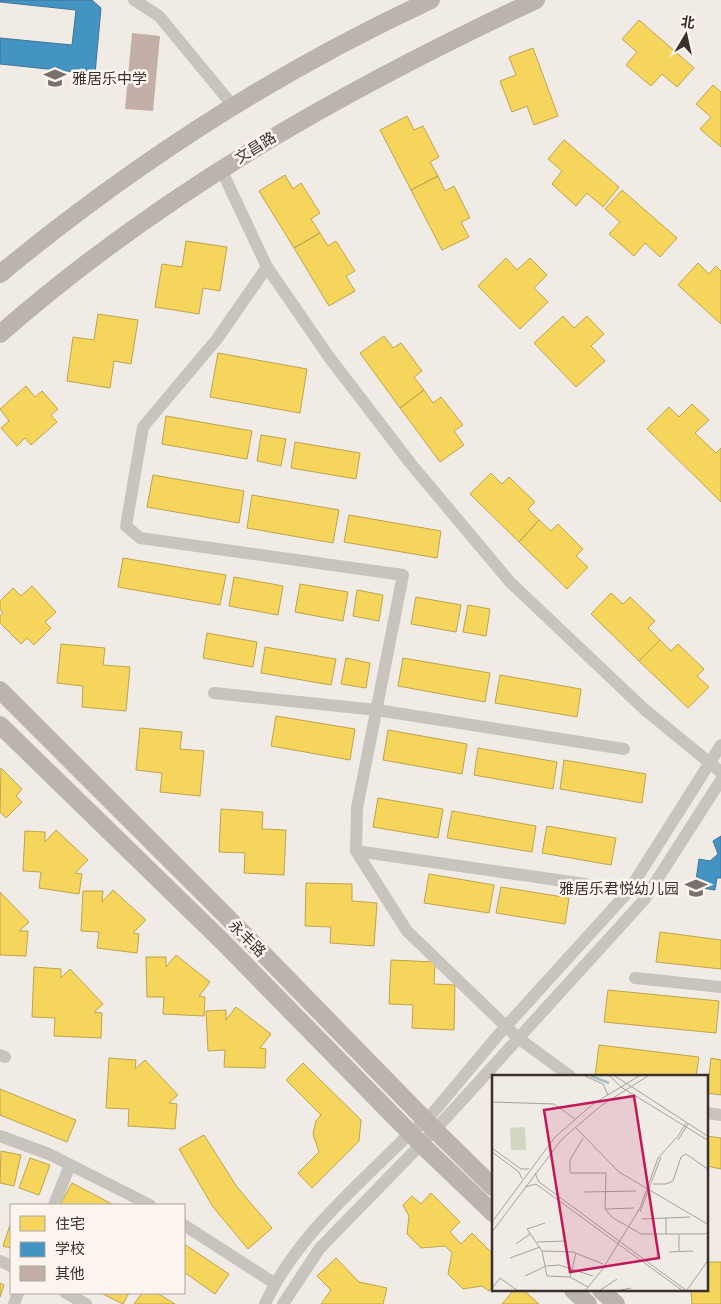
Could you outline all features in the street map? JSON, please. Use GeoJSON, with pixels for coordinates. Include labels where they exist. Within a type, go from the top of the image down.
{"type":"FeatureCollection","features":[{"type":"Feature","properties":{"kind":"street"},"geometry":{"type":"LineString","coordinates":[[134,0],[159,16],[234,107]]}},
{"type":"Feature","properties":{"kind":"street"},"geometry":{"type":"LineString","coordinates":[[0,274],[53,230],[234,107],[394,17],[431,0]]}},
{"type":"Feature","properties":{"kind":"street","name":"文昌路"},"geometry":{"type":"LineString","coordinates":[[0,334],[107,248],[221,169],[311,113],[460,35],[536,0]]}},
{"type":"Feature","properties":{"kind":"street"},"geometry":{"type":"LineString","coordinates":[[221,169],[267,267],[329,357],[411,464],[510,582],[644,709],[721,772]]}},
{"type":"Feature","properties":{"kind":"street"},"geometry":{"type":"LineString","coordinates":[[267,267],[217,338],[143,427],[126,526],[140,538],[404,576],[357,808],[356,851],[407,931],[518,1038],[569,1075]]}},
{"type":"Feature","properties":{"kind":"street","name":"永丰路"},"geometry":{"type":"LineString","coordinates":[[0,690],[431,1125],[492,1184]]}},
{"type":"Feature","properties":{"kind":"street"},"geometry":{"type":"LineString","coordinates":[[214,693],[377,710],[624,749]]}},
{"type":"Feature","properties":{"kind":"street","name":"永丰路"},"geometry":{"type":"LineString","coordinates":[[0,725],[222,941],[415,1138],[492,1211]]}},
{"type":"Feature","properties":{"kind":"street"},"geometry":{"type":"LineString","coordinates":[[431,1125],[506,1026],[628,892],[721,745]]}},
{"type":"Feature","properties":{"kind":"street"},"geometry":{"type":"LineString","coordinates":[[265,1304],[274,1283],[304,1240],[431,1125],[518,1038],[644,900],[721,780]]}},
{"type":"Feature","properties":{"kind":"street"},"geometry":{"type":"LineString","coordinates":[[356,851],[585,884]]}},
{"type":"Feature","properties":{"kind":"street"},"geometry":{"type":"LineString","coordinates":[[636,978],[721,987]]}},
{"type":"Feature","properties":{"kind":"street"},"geometry":{"type":"LineString","coordinates":[[708,1113],[721,1115]]}},
{"type":"Feature","properties":{"kind":"street"},"geometry":{"type":"LineString","coordinates":[[0,1136],[49,1154],[148,1204]]}},
{"type":"Feature","properties":{"kind":"street"},"geometry":{"type":"LineString","coordinates":[[282,1304],[320,1248],[415,1138]]}},
{"type":"Feature","properties":{"kind":"street"},"geometry":{"type":"LineString","coordinates":[[54,1204],[70,1165]]}},
{"type":"Feature","properties":{"kind":"street"},"geometry":{"type":"LineString","coordinates":[[185,1226],[274,1283]]}},
{"type":"Feature","properties":{"kind":"street"},"geometry":{"type":"LineString","coordinates":[[575,1292],[588,1304]]}},
{"type":"Feature","properties":{"kind":"street"},"geometry":{"type":"LineString","coordinates":[[603,1292],[616,1304]]}},
{"type":"Feature","properties":{"kind":"street"},"geometry":{"type":"LineString","coordinates":[[68,1294],[86,1304]]}},
{"type":"Feature","properties":{"kind":"building: 住宅"},"geometry":{"type":"Polygon","coordinates":[[[639,20],[694,68],[677,87],[662,74],[651,86],[626,65],[637,52],[622,39],[639,20]]]}},
{"type":"Feature","properties":{"kind":"building: 住宅"},"geometry":{"type":"Polygon","coordinates":[[[533,48],[558,116],[534,125],[527,106],[512,112],[500,81],[516,75],[509,57],[533,48]]]}},
{"type":"Feature","properties":{"kind":"building: 住宅"},"geometry":{"type":"Polygon","coordinates":[[[713,85],[721,92],[721,147],[700,129],[711,117],[696,104],[713,85]]]}},
{"type":"Feature","properties":{"kind":"building: 住宅"},"geometry":{"type":"Polygon","coordinates":[[[407,116],[414,130],[423,126],[439,157],[430,162],[438,176],[411,190],[380,130],[407,116]]]}},
{"type":"Feature","properties":{"kind":"building: 住宅"},"geometry":{"type":"Polygon","coordinates":[[[564,140],[619,187],[603,207],[587,193],[576,206],[552,184],[562,171],[548,159],[564,140]]]}},
{"type":"Feature","properties":{"kind":"building: 住宅"},"geometry":{"type":"Polygon","coordinates":[[[285,175],[293,189],[301,183],[320,213],[311,219],[320,233],[294,248],[259,191],[285,175]]]}},
{"type":"Feature","properties":{"kind":"building: 住宅"},"geometry":{"type":"Polygon","coordinates":[[[438,176],[445,191],[454,186],[470,218],[461,222],[469,237],[442,250],[411,190],[438,176]]]}},
{"type":"Feature","properties":{"kind":"building: 住宅"},"geometry":{"type":"Polygon","coordinates":[[[622,190],[677,238],[660,257],[645,243],[634,256],[609,234],[620,222],[605,209],[622,190]]]}},
{"type":"Feature","properties":{"kind":"building: 住宅"},"geometry":{"type":"Polygon","coordinates":[[[320,233],[328,246],[336,241],[355,271],[346,276],[355,291],[329,306],[294,248],[320,233]]]}},
{"type":"Feature","properties":{"kind":"building: 住宅"},"geometry":{"type":"Polygon","coordinates":[[[186,241],[227,247],[220,291],[203,288],[199,314],[155,307],[162,264],[182,267],[186,241]]]}},
{"type":"Feature","properties":{"kind":"building: 住宅"},"geometry":{"type":"Polygon","coordinates":[[[506,258],[517,270],[530,258],[547,275],[534,288],[548,302],[520,329],[478,286],[506,258]]]}},
{"type":"Feature","properties":{"kind":"building: 住宅"},"geometry":{"type":"Polygon","coordinates":[[[698,263],[709,274],[716,266],[721,271],[721,324],[678,285],[698,263]]]}},
{"type":"Feature","properties":{"kind":"building: 住宅"},"geometry":{"type":"Polygon","coordinates":[[[98,314],[138,320],[131,364],[114,361],[110,388],[67,381],[73,337],[94,340],[98,314]]]}},
{"type":"Feature","properties":{"kind":"building: 住宅"},"geometry":{"type":"Polygon","coordinates":[[[563,316],[574,328],[587,316],[604,334],[591,346],[605,361],[576,387],[534,343],[563,316]]]}},
{"type":"Feature","properties":{"kind":"building: 住宅"},"geometry":{"type":"Polygon","coordinates":[[[384,336],[393,348],[401,343],[422,371],[414,377],[424,390],[400,408],[360,353],[384,336]]]}},
{"type":"Feature","properties":{"kind":"building: 住宅"},"geometry":{"type":"Polygon","coordinates":[[[218,353],[307,369],[300,413],[210,397],[218,353]]]}},
{"type":"Feature","properties":{"kind":"building: 住宅"},"geometry":{"type":"Polygon","coordinates":[[[26,386],[35,397],[42,391],[58,409],[51,415],[57,422],[31,445],[25,438],[17,446],[1,428],[9,421],[0,409],[26,386]]]}},
{"type":"Feature","properties":{"kind":"building: 住宅"},"geometry":{"type":"Polygon","coordinates":[[[424,390],[433,403],[441,397],[463,425],[454,431],[464,445],[440,462],[400,408],[424,390]]]}},
{"type":"Feature","properties":{"kind":"building: 住宅"},"geometry":{"type":"Polygon","coordinates":[[[692,404],[709,420],[695,433],[716,453],[721,448],[721,502],[647,429],[669,407],[679,417],[692,404]]]}},
{"type":"Feature","properties":{"kind":"building: 住宅"},"geometry":{"type":"Polygon","coordinates":[[[166,416],[252,431],[247,459],[162,444],[166,416]]]}},
{"type":"Feature","properties":{"kind":"building: 住宅"},"geometry":{"type":"Polygon","coordinates":[[[261,435],[286,439],[281,466],[257,461],[261,435]]]}},
{"type":"Feature","properties":{"kind":"building: 住宅"},"geometry":{"type":"Polygon","coordinates":[[[295,442],[360,453],[356,479],[291,468],[295,442]]]}},
{"type":"Feature","properties":{"kind":"building: 住宅"},"geometry":{"type":"Polygon","coordinates":[[[491,473],[502,484],[509,477],[535,502],[528,509],[539,520],[519,542],[470,494],[491,473]]]}},
{"type":"Feature","properties":{"kind":"building: 住宅"},"geometry":{"type":"Polygon","coordinates":[[[153,475],[244,491],[239,523],[147,507],[153,475]]]}},
{"type":"Feature","properties":{"kind":"building: 住宅"},"geometry":{"type":"Polygon","coordinates":[[[252,495],[339,510],[333,543],[247,528],[252,495]]]}},
{"type":"Feature","properties":{"kind":"building: 住宅"},"geometry":{"type":"Polygon","coordinates":[[[349,515],[441,531],[437,558],[344,542],[349,515]]]}},
{"type":"Feature","properties":{"kind":"building: 住宅"},"geometry":{"type":"Polygon","coordinates":[[[539,520],[551,531],[558,524],[583,549],[576,556],[588,567],[567,589],[519,542],[539,520]]]}},
{"type":"Feature","properties":{"kind":"building: 住宅"},"geometry":{"type":"Polygon","coordinates":[[[123,558],[226,575],[220,605],[118,587],[123,558]]]}},
{"type":"Feature","properties":{"kind":"building: 住宅"},"geometry":{"type":"Polygon","coordinates":[[[234,577],[283,586],[278,615],[229,606],[234,577]]]}},
{"type":"Feature","properties":{"kind":"building: 住宅"},"geometry":{"type":"Polygon","coordinates":[[[300,584],[348,592],[343,621],[295,612],[300,584]]]}},
{"type":"Feature","properties":{"kind":"building: 住宅"},"geometry":{"type":"Polygon","coordinates":[[[32,586],[56,612],[45,622],[51,628],[34,645],[27,638],[21,644],[0,623],[0,616],[3,613],[0,609],[0,601],[13,588],[21,596],[32,586]]]}},
{"type":"Feature","properties":{"kind":"building: 住宅"},"geometry":{"type":"Polygon","coordinates":[[[357,590],[383,595],[379,621],[353,616],[357,590]]]}},
{"type":"Feature","properties":{"kind":"building: 住宅"},"geometry":{"type":"Polygon","coordinates":[[[611,593],[623,604],[630,597],[655,621],[648,628],[660,640],[639,661],[591,614],[611,593]]]}},
{"type":"Feature","properties":{"kind":"building: 住宅"},"geometry":{"type":"Polygon","coordinates":[[[416,597],[461,605],[456,632],[411,624],[416,597]]]}},
{"type":"Feature","properties":{"kind":"building: 住宅"},"geometry":{"type":"Polygon","coordinates":[[[468,605],[490,609],[486,636],[463,632],[468,605]]]}},
{"type":"Feature","properties":{"kind":"building: 住宅"},"geometry":{"type":"Polygon","coordinates":[[[207,633],[257,642],[253,667],[203,658],[207,633]]]}},
{"type":"Feature","properties":{"kind":"building: 住宅"},"geometry":{"type":"Polygon","coordinates":[[[660,640],[671,651],[678,644],[704,669],[697,676],[709,687],[688,708],[639,661],[660,640]]]}},
{"type":"Feature","properties":{"kind":"building: 住宅"},"geometry":{"type":"Polygon","coordinates":[[[61,644],[105,648],[103,665],[130,667],[126,711],[82,707],[83,686],[57,683],[61,644]]]}},
{"type":"Feature","properties":{"kind":"building: 住宅"},"geometry":{"type":"Polygon","coordinates":[[[265,647],[336,659],[331,685],[261,673],[265,647]]]}},
{"type":"Feature","properties":{"kind":"building: 住宅"},"geometry":{"type":"Polygon","coordinates":[[[346,658],[370,663],[366,688],[341,684],[346,658]]]}},
{"type":"Feature","properties":{"kind":"building: 住宅"},"geometry":{"type":"Polygon","coordinates":[[[403,658],[490,673],[485,702],[398,686],[403,658]]]}},
{"type":"Feature","properties":{"kind":"building: 住宅"},"geometry":{"type":"Polygon","coordinates":[[[500,675],[581,689],[577,717],[495,703],[500,675]]]}},
{"type":"Feature","properties":{"kind":"building: 住宅"},"geometry":{"type":"Polygon","coordinates":[[[276,716],[355,729],[350,760],[271,746],[276,716]]]}},
{"type":"Feature","properties":{"kind":"building: 住宅"},"geometry":{"type":"Polygon","coordinates":[[[140,728],[182,732],[180,749],[204,751],[200,796],[160,792],[162,773],[136,770],[140,728]]]}},
{"type":"Feature","properties":{"kind":"building: 住宅"},"geometry":{"type":"Polygon","coordinates":[[[388,730],[467,744],[462,774],[383,760],[388,730]]]}},
{"type":"Feature","properties":{"kind":"building: 住宅"},"geometry":{"type":"Polygon","coordinates":[[[478,748],[557,762],[553,789],[474,775],[478,748]]]}},
{"type":"Feature","properties":{"kind":"building: 住宅"},"geometry":{"type":"Polygon","coordinates":[[[564,760],[646,774],[642,803],[560,789],[564,760]]]}},
{"type":"Feature","properties":{"kind":"building: 住宅"},"geometry":{"type":"Polygon","coordinates":[[[1,768],[22,789],[16,796],[22,802],[6,818],[0,812],[1,768]]]}},
{"type":"Feature","properties":{"kind":"building: 住宅"},"geometry":{"type":"Polygon","coordinates":[[[378,798],[443,809],[438,838],[373,827],[378,798]]]}},
{"type":"Feature","properties":{"kind":"building: 住宅"},"geometry":{"type":"Polygon","coordinates":[[[221,809],[263,812],[262,829],[286,830],[284,875],[244,873],[245,853],[219,852],[221,809]]]}},
{"type":"Feature","properties":{"kind":"building: 住宅"},"geometry":{"type":"Polygon","coordinates":[[[452,811],[536,826],[532,852],[447,838],[452,811]]]}},
{"type":"Feature","properties":{"kind":"building: 住宅"},"geometry":{"type":"Polygon","coordinates":[[[547,826],[616,838],[611,865],[542,853],[547,826]]]}},
{"type":"Feature","properties":{"kind":"building: 住宅"},"geometry":{"type":"Polygon","coordinates":[[[56,830],[88,860],[75,873],[82,874],[79,894],[39,888],[41,872],[23,871],[25,831],[45,832],[45,842],[56,830]]]}},
{"type":"Feature","properties":{"kind":"building: 住宅"},"geometry":{"type":"Polygon","coordinates":[[[429,874],[494,885],[489,913],[424,903],[429,874]]]}},
{"type":"Feature","properties":{"kind":"building: 住宅"},"geometry":{"type":"Polygon","coordinates":[[[306,883],[352,884],[352,901],[377,903],[374,946],[330,943],[331,927],[305,926],[306,883]]]}},
{"type":"Feature","properties":{"kind":"building: 住宅"},"geometry":{"type":"Polygon","coordinates":[[[501,887],[569,898],[565,924],[496,913],[501,887]]]}},
{"type":"Feature","properties":{"kind":"building: 住宅"},"geometry":{"type":"Polygon","coordinates":[[[113,890],[146,920],[133,933],[139,934],[137,953],[97,948],[99,932],[81,931],[83,891],[103,891],[102,902],[113,890]]]}},
{"type":"Feature","properties":{"kind":"building: 住宅"},"geometry":{"type":"Polygon","coordinates":[[[0,892],[29,922],[19,931],[28,931],[26,956],[0,955],[0,892]]]}},
{"type":"Feature","properties":{"kind":"building: 住宅"},"geometry":{"type":"Polygon","coordinates":[[[660,932],[721,940],[721,969],[656,962],[660,932]]]}},
{"type":"Feature","properties":{"kind":"building: 住宅"},"geometry":{"type":"Polygon","coordinates":[[[176,955],[210,982],[199,996],[205,997],[204,1016],[163,1014],[164,997],[147,997],[146,957],[166,957],[166,967],[176,955]]]}},
{"type":"Feature","properties":{"kind":"building: 住宅"},"geometry":{"type":"Polygon","coordinates":[[[391,960],[435,962],[434,984],[455,985],[454,1030],[412,1028],[413,1005],[389,1004],[391,960]]]}},
{"type":"Feature","properties":{"kind":"building: 住宅"},"geometry":{"type":"Polygon","coordinates":[[[34,967],[61,969],[61,978],[70,969],[103,1004],[94,1012],[102,1013],[101,1038],[54,1036],[55,1018],[32,1017],[34,967]]]}},
{"type":"Feature","properties":{"kind":"building: 住宅"},"geometry":{"type":"Polygon","coordinates":[[[608,990],[719,1001],[716,1033],[604,1022],[608,990]]]}},
{"type":"Feature","properties":{"kind":"building: 住宅"},"geometry":{"type":"Polygon","coordinates":[[[236,1007],[271,1034],[260,1048],[266,1049],[265,1068],[224,1067],[225,1050],[208,1051],[206,1011],[226,1010],[226,1020],[236,1007]]]}},
{"type":"Feature","properties":{"kind":"building: 住宅"},"geometry":{"type":"Polygon","coordinates":[[[599,1045],[699,1057],[696,1075],[595,1075],[599,1045]]]}},
{"type":"Feature","properties":{"kind":"building: 住宅"},"geometry":{"type":"Polygon","coordinates":[[[109,1058],[136,1060],[135,1069],[145,1060],[178,1095],[169,1103],[177,1104],[175,1129],[128,1126],[129,1109],[106,1108],[109,1058]]]}},
{"type":"Feature","properties":{"kind":"building: 住宅"},"geometry":{"type":"Polygon","coordinates":[[[711,1058],[721,1060],[721,1095],[708,1093],[711,1058]]]}},
{"type":"Feature","properties":{"kind":"building: 住宅"},"geometry":{"type":"Polygon","coordinates":[[[303,1063],[361,1120],[359,1141],[312,1188],[298,1173],[319,1152],[313,1134],[316,1121],[321,1115],[286,1080],[303,1063]]]}},
{"type":"Feature","properties":{"kind":"building: 住宅"},"geometry":{"type":"Polygon","coordinates":[[[0,1089],[76,1120],[67,1142],[0,1115],[0,1089]]]}},
{"type":"Feature","properties":{"kind":"building: 住宅"},"geometry":{"type":"Polygon","coordinates":[[[204,1135],[237,1187],[272,1228],[248,1249],[213,1207],[179,1149],[204,1135]]]}},
{"type":"Feature","properties":{"kind":"building: 住宅"},"geometry":{"type":"Polygon","coordinates":[[[708,1136],[721,1138],[721,1169],[708,1166],[708,1136]]]}},
{"type":"Feature","properties":{"kind":"building: 住宅"},"geometry":{"type":"Polygon","coordinates":[[[1,1151],[21,1155],[14,1186],[0,1183],[1,1151]]]}},
{"type":"Feature","properties":{"kind":"building: 住宅"},"geometry":{"type":"Polygon","coordinates":[[[30,1158],[50,1165],[39,1195],[19,1188],[30,1158]]]}},
{"type":"Feature","properties":{"kind":"building: 住宅"},"geometry":{"type":"Polygon","coordinates":[[[72,1183],[112,1204],[61,1204],[72,1183]]]}},
{"type":"Feature","properties":{"kind":"building: 住宅"},"geometry":{"type":"Polygon","coordinates":[[[431,1193],[460,1222],[450,1232],[461,1244],[472,1233],[492,1253],[492,1287],[489,1291],[482,1286],[463,1289],[448,1274],[452,1253],[445,1246],[421,1248],[407,1234],[409,1216],[403,1205],[412,1196],[421,1204],[431,1193]]]}},
{"type":"Feature","properties":{"kind":"building: 住宅"},"geometry":{"type":"Polygon","coordinates":[[[10,1225],[10,1248],[3,1246],[10,1225]]]}},
{"type":"Feature","properties":{"kind":"building: 住宅"},"geometry":{"type":"Polygon","coordinates":[[[185,1245],[229,1274],[215,1294],[185,1273],[185,1245]]]}},
{"type":"Feature","properties":{"kind":"building: 住宅"},"geometry":{"type":"Polygon","coordinates":[[[336,1258],[359,1282],[387,1288],[383,1304],[321,1304],[331,1290],[317,1276],[336,1258]]]}},
{"type":"Feature","properties":{"kind":"building: 住宅"},"geometry":{"type":"Polygon","coordinates":[[[708,1262],[721,1262],[721,1304],[692,1304],[691,1292],[708,1292],[708,1262]]]}},
{"type":"Feature","properties":{"kind":"building: 住宅"},"geometry":{"type":"Polygon","coordinates":[[[0,1283],[4,1285],[0,1297],[0,1283]]]}},
{"type":"Feature","properties":{"kind":"building: 住宅"},"geometry":{"type":"Polygon","coordinates":[[[512,1292],[525,1292],[539,1304],[502,1304],[512,1292]]]}},
{"type":"Feature","properties":{"kind":"building: 住宅"},"geometry":{"type":"Polygon","coordinates":[[[103,1294],[128,1294],[123,1304],[103,1294]]]}},
{"type":"Feature","properties":{"kind":"building: 住宅"},"geometry":{"type":"Polygon","coordinates":[[[141,1294],[159,1294],[175,1304],[134,1304],[141,1294]]]}},
{"type":"Feature","properties":{"kind":"building: 学校"},"geometry":{"type":"Polygon","coordinates":[[[0,0],[92,0],[101,8],[95,74],[0,64],[0,38],[72,45],[76,10],[0,2],[0,0]]]}},
{"type":"Feature","properties":{"kind":"building: 学校"},"geometry":{"type":"Polygon","coordinates":[[[721,836],[721,878],[717,878],[715,890],[695,887],[699,859],[710,861],[718,854],[713,841],[721,836]]]}},
{"type":"Feature","properties":{"kind":"building: 其他"},"geometry":{"type":"Polygon","coordinates":[[[132,33],[160,36],[153,111],[125,109],[132,33]]]}},
{"type":"Feature","properties":{"kind":"place","name":"雅居乐中学"},"geometry":{"type":"Point","coordinates":[55,78]}},
{"type":"Feature","properties":{"kind":"place","name":"雅居乐君悦幼儿园"},"geometry":{"type":"Point","coordinates":[696,888]}}]}
